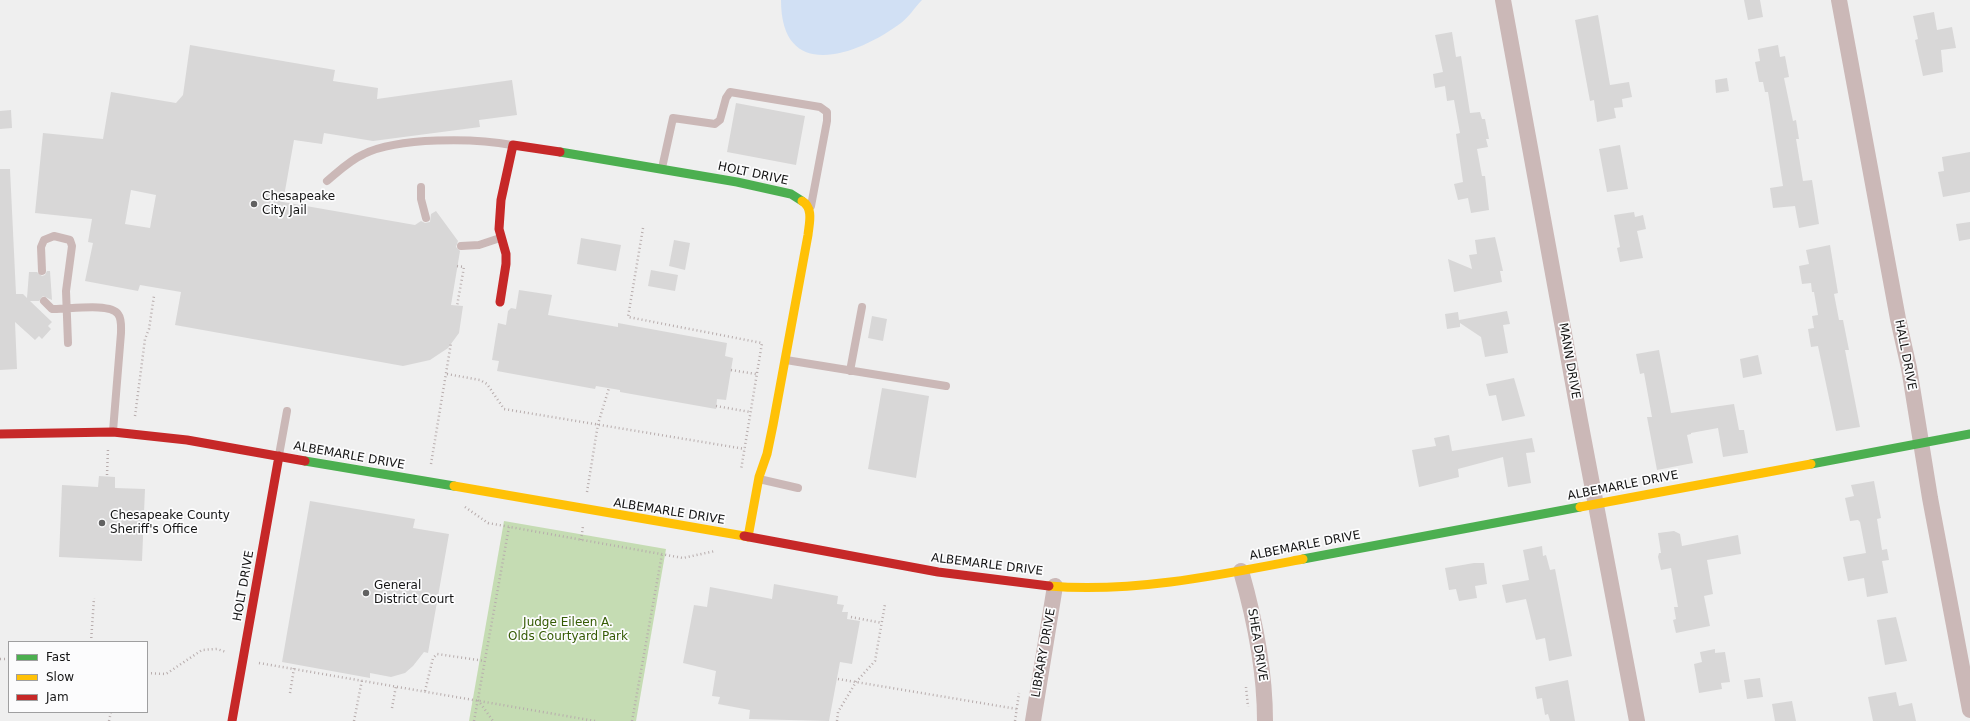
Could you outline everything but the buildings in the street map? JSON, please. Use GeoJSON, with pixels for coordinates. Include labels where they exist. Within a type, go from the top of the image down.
{"type":"FeatureCollection","features":[{"type":"Feature","properties":{"kind":"street","name":"MANN DRIVE"},"geometry":{"type":"LineString","coordinates":[[1502,0],[1637,721]]}},
{"type":"Feature","properties":{"kind":"street","name":"HALL DRIVE"},"geometry":{"type":"LineString","coordinates":[[1839,0],[1898,319],[1909,368],[1920,443],[1970,710]]}},
{"type":"Feature","properties":{"kind":"street","name":"HOLT DRIVE"},"geometry":{"type":"LineString","coordinates":[[513,145],[662,169],[791,194],[806,203],[810,211]]}},
{"type":"Feature","properties":{"kind":"street"},"geometry":{"type":"LineString","coordinates":[[500,302],[506,264],[506,254],[500,238],[501,200],[513,145]]}},
{"type":"Feature","properties":{"kind":"street"},"geometry":{"type":"LineString","coordinates":[[748,537],[758,479],[767,454],[786,360],[808,235],[810,211]]}},
{"type":"Feature","properties":{"kind":"street","name":"ALBEMARLE DRIVE"},"geometry":{"type":"LineString","coordinates":[[0,434],[38,432],[113,432],[186,440],[584,510],[748,537],[908,567],[1055,586],[1149,584],[1186,580],[1241,571],[1970,434]]}},
{"type":"Feature","properties":{"kind":"street","name":"HOLT DRIVE"},"geometry":{"type":"LineString","coordinates":[[232,721],[279,456]]}},
{"type":"Feature","properties":{"kind":"street","name":"SHEA DRIVE"},"geometry":{"type":"LineString","coordinates":[[1241,571],[1250,603],[1259,650],[1265,694],[1265,721]]}},
{"type":"Feature","properties":{"kind":"street","name":"LIBRARY DRIVE"},"geometry":{"type":"LineString","coordinates":[[1032,721],[1055,586]]}},
{"type":"Feature","properties":{"kind":"lane"},"geometry":{"type":"LineString","coordinates":[[662,169],[673,118],[715,124],[720,120],[726,98],[730,92],[820,107],[827,112],[827,121],[810,211]]}},
{"type":"Feature","properties":{"kind":"lane"},"geometry":{"type":"LineString","coordinates":[[327,181],[363,154],[385,146],[458,141],[490,141],[513,145]]}},
{"type":"Feature","properties":{"kind":"lane"},"geometry":{"type":"LineString","coordinates":[[421,187],[421,199],[426,218]]}},
{"type":"Feature","properties":{"kind":"lane"},"geometry":{"type":"LineString","coordinates":[[42,271],[41,247],[46,237],[54,236],[70,240],[72,246],[66,291],[68,343]]}},
{"type":"Feature","properties":{"kind":"lane"},"geometry":{"type":"LineString","coordinates":[[461,246],[479,245],[500,238]]}},
{"type":"Feature","properties":{"kind":"lane"},"geometry":{"type":"LineString","coordinates":[[44,301],[52,309],[66,308],[110,310],[116,312],[120,316],[121,333],[113,432]]}},
{"type":"Feature","properties":{"kind":"lane"},"geometry":{"type":"LineString","coordinates":[[850,371],[862,307]]}},
{"type":"Feature","properties":{"kind":"lane"},"geometry":{"type":"LineString","coordinates":[[786,360],[946,386]]}},
{"type":"Feature","properties":{"kind":"lane"},"geometry":{"type":"LineString","coordinates":[[279,456],[287,411]]}},
{"type":"Feature","properties":{"kind":"lane"},"geometry":{"type":"LineString","coordinates":[[758,479],[798,488]]}},
{"type":"Feature","properties":{"kind":"path"},"geometry":{"type":"LineString","coordinates":[[643,228],[628,317],[762,343],[740,473]]}},
{"type":"Feature","properties":{"kind":"path"},"geometry":{"type":"LineString","coordinates":[[457,266],[464,267],[457,306]]}},
{"type":"Feature","properties":{"kind":"path"},"geometry":{"type":"LineString","coordinates":[[130,433],[134,421],[145,339],[154,296]]}},
{"type":"Feature","properties":{"kind":"path"},"geometry":{"type":"LineString","coordinates":[[428,482],[452,343]]}},
{"type":"Feature","properties":{"kind":"path"},"geometry":{"type":"LineString","coordinates":[[731,370],[756,374]]}},
{"type":"Feature","properties":{"kind":"path"},"geometry":{"type":"LineString","coordinates":[[447,374],[480,380],[487,384],[504,409],[745,449]]}},
{"type":"Feature","properties":{"kind":"path"},"geometry":{"type":"LineString","coordinates":[[581,540],[584,510],[598,424],[609,388]]}},
{"type":"Feature","properties":{"kind":"path"},"geometry":{"type":"LineString","coordinates":[[716,406],[750,412]]}},
{"type":"Feature","properties":{"kind":"path"},"geometry":{"type":"LineString","coordinates":[[107,474],[108,445]]}},
{"type":"Feature","properties":{"kind":"path"},"geometry":{"type":"LineString","coordinates":[[458,503],[488,523],[683,558],[726,548],[728,534]]}},
{"type":"Feature","properties":{"kind":"path"},"geometry":{"type":"LineString","coordinates":[[474,721],[509,527]]}},
{"type":"Feature","properties":{"kind":"path"},"geometry":{"type":"LineString","coordinates":[[632,721],[662,554]]}},
{"type":"Feature","properties":{"kind":"path"},"geometry":{"type":"LineString","coordinates":[[91,641],[94,598]]}},
{"type":"Feature","properties":{"kind":"path"},"geometry":{"type":"LineString","coordinates":[[837,721],[838,712],[856,682],[875,661],[885,604]]}},
{"type":"Feature","properties":{"kind":"path"},"geometry":{"type":"LineString","coordinates":[[851,617],[882,623]]}},
{"type":"Feature","properties":{"kind":"path"},"geometry":{"type":"LineString","coordinates":[[148,673],[166,674],[202,650],[208,648],[217,649],[258,663],[595,721]]}},
{"type":"Feature","properties":{"kind":"path"},"geometry":{"type":"LineString","coordinates":[[425,691],[431,663],[437,654],[485,661]]}},
{"type":"Feature","properties":{"kind":"path"},"geometry":{"type":"LineString","coordinates":[[290,693],[294,668]]}},
{"type":"Feature","properties":{"kind":"path"},"geometry":{"type":"LineString","coordinates":[[838,679],[1016,709]]}},
{"type":"Feature","properties":{"kind":"path"},"geometry":{"type":"LineString","coordinates":[[354,721],[362,680]]}},
{"type":"Feature","properties":{"kind":"path"},"geometry":{"type":"LineString","coordinates":[[392,708],[396,686]]}},
{"type":"Feature","properties":{"kind":"path"},"geometry":{"type":"LineString","coordinates":[[1246,687],[1248,712]]}},
{"type":"Feature","properties":{"kind":"path"},"geometry":{"type":"LineString","coordinates":[[1015,721],[1019,693]]}},
{"type":"Feature","properties":{"kind":"path"},"geometry":{"type":"LineString","coordinates":[[478,700],[493,721]]}},
{"type":"Feature","properties":{"kind":"green space","name":"Judge Eileen A. Olds Courtyard Park"},"geometry":{"type":"Polygon","coordinates":[[[504,521],[666,549],[636,721],[469,721],[504,521]]]}},
{"type":"Feature","properties":{"kind":"water"},"geometry":{"type":"Polygon","coordinates":[[[781,0],[922,0],[904,21],[883,35],[864,45],[844,52],[825,55],[808,53],[794,44],[784,26],[781,0]]]}},
{"type":"Feature","properties":{"kind":"traffic: fast"},"geometry":{"type":"LineString","coordinates":[[560,152],[737,182],[791,194],[802,201]]}},
{"type":"Feature","properties":{"kind":"traffic: fast"},"geometry":{"type":"LineString","coordinates":[[1811,464],[1970,434]]}},
{"type":"Feature","properties":{"kind":"traffic: fast"},"geometry":{"type":"LineString","coordinates":[[305,461],[454,486]]}},
{"type":"Feature","properties":{"kind":"traffic: fast"},"geometry":{"type":"LineString","coordinates":[[1303,559],[1580,507]]}},
{"type":"Feature","properties":{"kind":"traffic: slow"},"geometry":{"type":"LineString","coordinates":[[748,537],[759,477],[767,454],[773,425],[808,235],[810,216],[806,204],[802,201]]}},
{"type":"Feature","properties":{"kind":"traffic: slow"},"geometry":{"type":"LineString","coordinates":[[1580,507],[1811,464]]}},
{"type":"Feature","properties":{"kind":"traffic: slow"},"geometry":{"type":"LineString","coordinates":[[454,486],[744,536]]}},
{"type":"Feature","properties":{"kind":"traffic: slow"},"geometry":{"type":"LineString","coordinates":[[1049,586],[1081,588],[1144,585],[1240,571],[1303,559]]}},
{"type":"Feature","properties":{"kind":"traffic: jam"},"geometry":{"type":"LineString","coordinates":[[500,302],[506,264],[506,254],[499,229],[501,200],[513,145],[560,152]]}},
{"type":"Feature","properties":{"kind":"traffic: jam"},"geometry":{"type":"LineString","coordinates":[[0,434],[113,432],[187,440],[305,461]]}},
{"type":"Feature","properties":{"kind":"traffic: jam"},"geometry":{"type":"LineString","coordinates":[[232,721],[279,456]]}},
{"type":"Feature","properties":{"kind":"traffic: jam"},"geometry":{"type":"LineString","coordinates":[[744,536],[938,572],[1049,586]]}},
{"type":"Feature","properties":{"kind":"place","name":"Chesapeake City Jail"},"geometry":{"type":"Point","coordinates":[254,204]}},
{"type":"Feature","properties":{"kind":"place","name":"Chesapeake County Sheriff's Office"},"geometry":{"type":"Point","coordinates":[102,523]}},
{"type":"Feature","properties":{"kind":"place","name":"General District Court"},"geometry":{"type":"Point","coordinates":[366,593]}}]}
